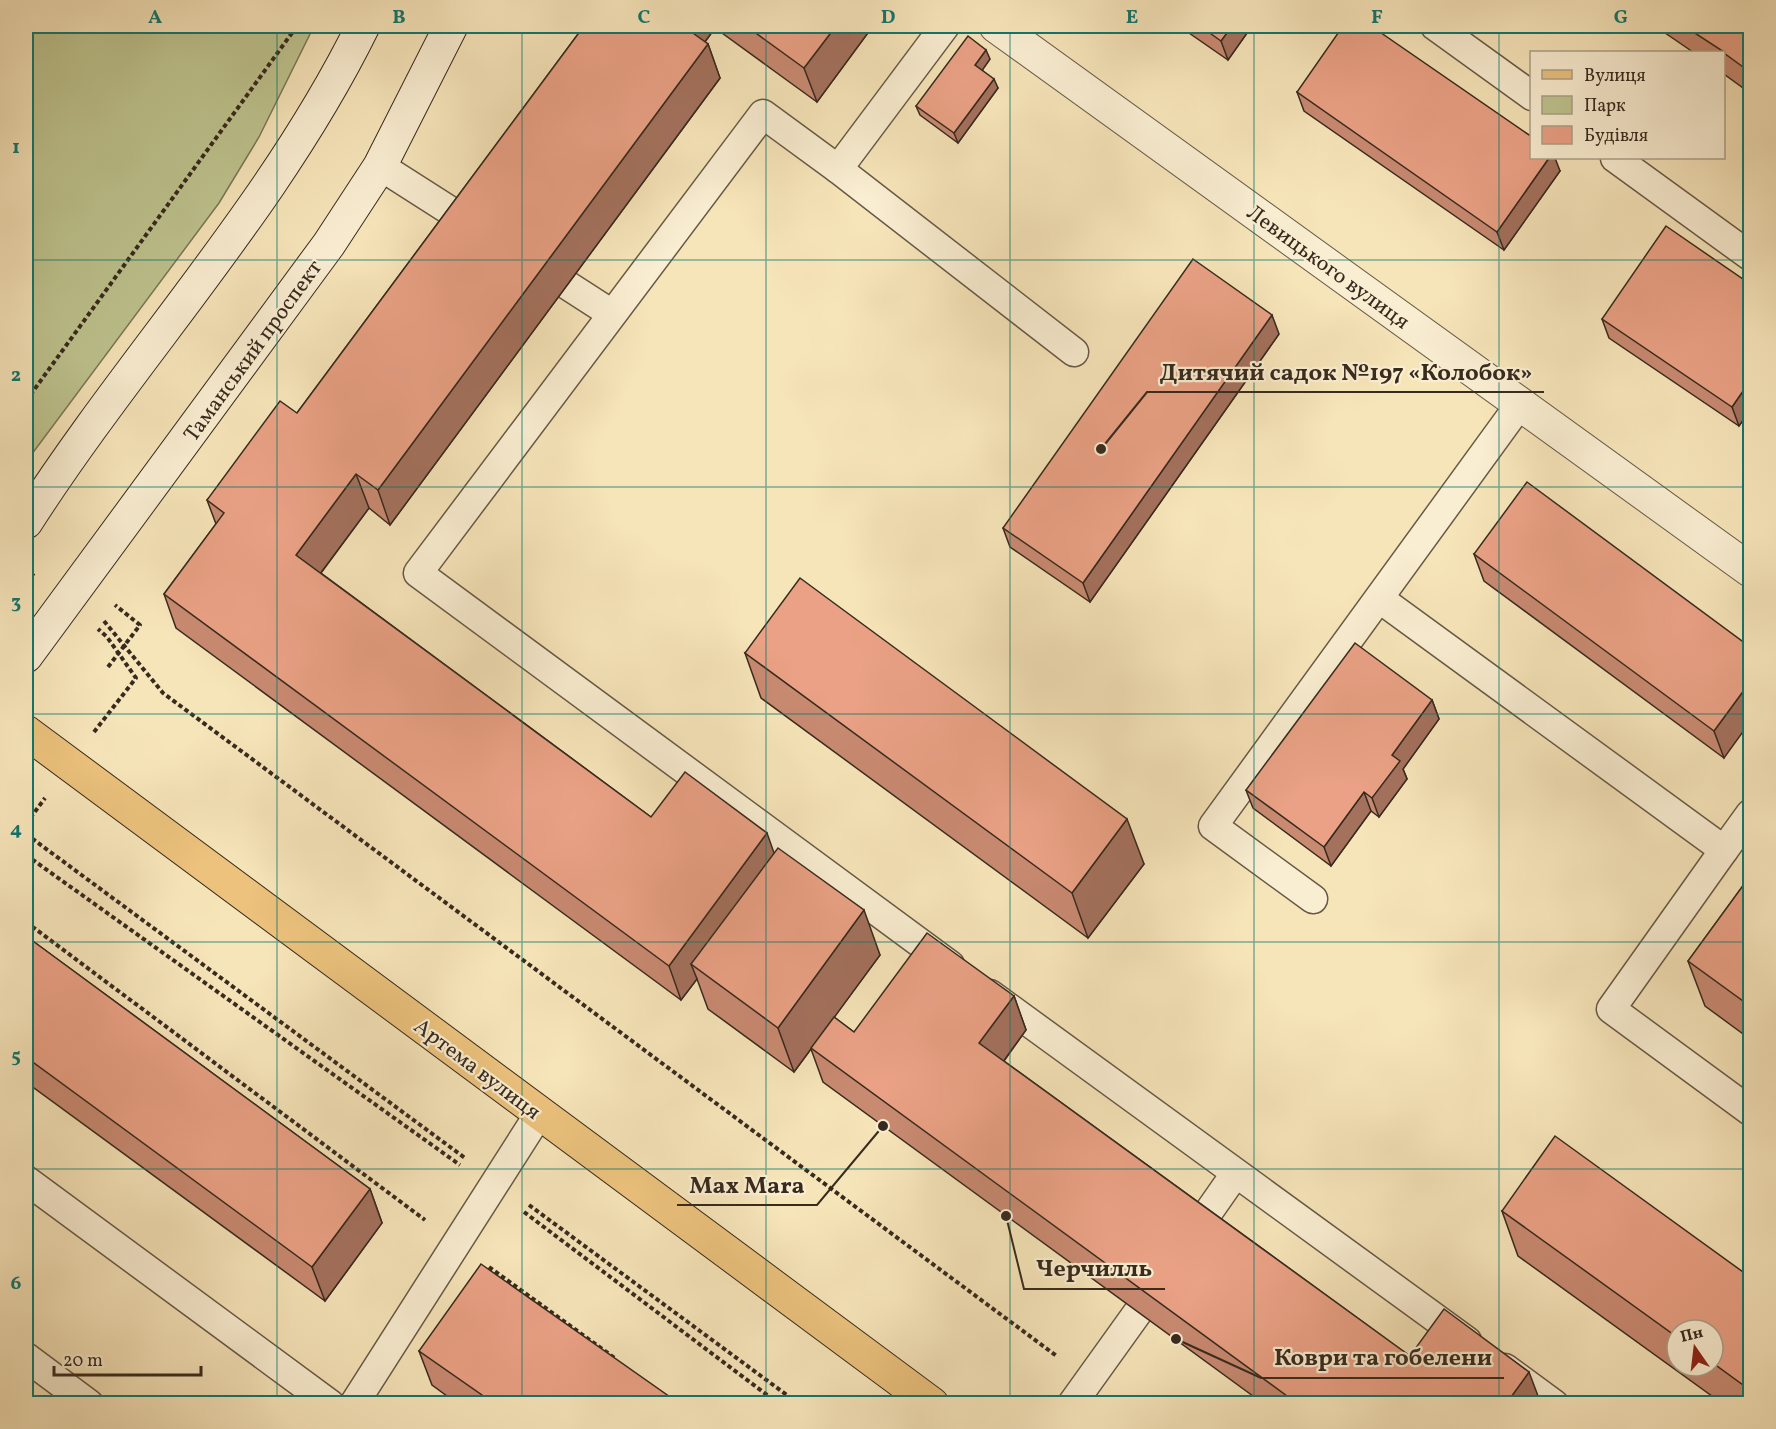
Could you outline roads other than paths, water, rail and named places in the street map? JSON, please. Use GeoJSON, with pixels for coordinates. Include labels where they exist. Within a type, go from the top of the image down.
{"type":"FeatureCollection","features":[{"type":"Feature","properties":{"kind":"main road","name":"Артема вулиця"},"geometry":{"type":"LineString","coordinates":[[26,732],[932,1404]]}},
{"type":"Feature","properties":{"kind":"street"},"geometry":{"type":"LineString","coordinates":[[26,522],[52,480],[209,272],[299,141],[363,26]]}},
{"type":"Feature","properties":{"kind":"street","name":"Таманський проспект"},"geometry":{"type":"LineString","coordinates":[[26,656],[329,244],[380,166],[451,26]]}},
{"type":"Feature","properties":{"kind":"street","name":"Левицького вулиця"},"geometry":{"type":"LineString","coordinates":[[996,26],[1750,570]]}},
{"type":"Feature","properties":{"kind":"lane"},"geometry":{"type":"LineString","coordinates":[[838,170],[945,26]]}},
{"type":"Feature","properties":{"kind":"lane"},"geometry":{"type":"LineString","coordinates":[[1435,26],[1530,95]]}},
{"type":"Feature","properties":{"kind":"lane"},"geometry":{"type":"LineString","coordinates":[[1074,352],[764,114],[418,573],[1235,1174],[1554,1404]]}},
{"type":"Feature","properties":{"kind":"lane"},"geometry":{"type":"LineString","coordinates":[[1616,159],[1750,256]]}},
{"type":"Feature","properties":{"kind":"lane"},"geometry":{"type":"LineString","coordinates":[[380,166],[474,226]]}},
{"type":"Feature","properties":{"kind":"lane"},"geometry":{"type":"LineString","coordinates":[[567,285],[612,314]]}},
{"type":"Feature","properties":{"kind":"lane"},"geometry":{"type":"LineString","coordinates":[[1313,899],[1213,826],[1520,404]]}},
{"type":"Feature","properties":{"kind":"lane"},"geometry":{"type":"LineString","coordinates":[[1380,599],[1724,850]]}},
{"type":"Feature","properties":{"kind":"lane"},"geometry":{"type":"LineString","coordinates":[[1750,814],[1611,1009],[1750,1111]]}},
{"type":"Feature","properties":{"kind":"lane"},"geometry":{"type":"LineString","coordinates":[[354,1404],[539,1114]]}},
{"type":"Feature","properties":{"kind":"lane"},"geometry":{"type":"LineString","coordinates":[[1198,1227],[1235,1174]]}},
{"type":"Feature","properties":{"kind":"lane"},"geometry":{"type":"LineString","coordinates":[[26,1180],[330,1404]]}},
{"type":"Feature","properties":{"kind":"lane"},"geometry":{"type":"LineString","coordinates":[[1072,1404],[1138,1312]]}},
{"type":"Feature","properties":{"kind":"lane"},"geometry":{"type":"LineString","coordinates":[[26,1357],[89,1404]]}},
{"type":"Feature","properties":{"kind":"place","name":"Дитячий садок №197 «Колобок»"},"geometry":{"type":"Point","coordinates":[1101,449]}},
{"type":"Feature","properties":{"kind":"place","name":"Max Mara"},"geometry":{"type":"Point","coordinates":[883,1126]}},
{"type":"Feature","properties":{"kind":"place","name":"Черчилль"},"geometry":{"type":"Point","coordinates":[1006,1216]}},
{"type":"Feature","properties":{"kind":"place","name":"Коври та гобелени"},"geometry":{"type":"Point","coordinates":[1176,1339]}}]}
